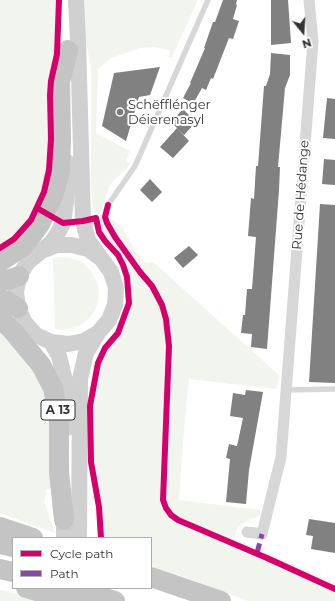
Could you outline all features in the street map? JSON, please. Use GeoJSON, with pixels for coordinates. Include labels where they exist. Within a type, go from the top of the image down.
{"type":"FeatureCollection","features":[{"type":"Feature","properties":{"kind":"highway"},"geometry":{"type":"LineString","coordinates":[[0,262],[24,246],[40,224],[53,196],[60,171],[60,82],[68,50]]}},
{"type":"Feature","properties":{"kind":"highway"},"geometry":{"type":"LineString","coordinates":[[0,280],[8,280],[19,276]]}},
{"type":"Feature","properties":{"kind":"highway"},"geometry":{"type":"LineString","coordinates":[[0,299],[5,300],[18,308]]}},
{"type":"Feature","properties":{"kind":"highway","name":"A 13"},"geometry":{"type":"LineString","coordinates":[[0,319],[11,329],[41,365],[53,388],[59,417],[59,472],[64,529]]}},
{"type":"Feature","properties":{"kind":"highway"},"geometry":{"type":"LineString","coordinates":[[0,527],[30,537]]}},
{"type":"Feature","properties":{"kind":"highway"},"geometry":{"type":"LineString","coordinates":[[0,544],[12,547]]}},
{"type":"Feature","properties":{"kind":"highway"},"geometry":{"type":"LineString","coordinates":[[0,569],[12,572]]}},
{"type":"Feature","properties":{"kind":"highway"},"geometry":{"type":"LineString","coordinates":[[152,577],[220,601]]}},
{"type":"Feature","properties":{"kind":"highway"},"geometry":{"type":"LineString","coordinates":[[0,582],[12,584]]}},
{"type":"Feature","properties":{"kind":"highway"},"geometry":{"type":"LineString","coordinates":[[152,587],[193,601]]}},
{"type":"Feature","properties":{"kind":"highway"},"geometry":{"type":"LineString","coordinates":[[30,589],[72,601]]}},
{"type":"Feature","properties":{"kind":"highway"},"geometry":{"type":"LineString","coordinates":[[74,589],[114,601]]}},
{"type":"Feature","properties":{"kind":"main road"},"geometry":{"type":"LineString","coordinates":[[70,0],[66,202],[63,223],[51,243],[28,262],[19,276],[16,292],[18,308],[25,323],[36,335],[51,342],[68,344],[84,341],[98,333]]}},
{"type":"Feature","properties":{"kind":"main road"},"geometry":{"type":"LineString","coordinates":[[76,0],[83,221],[88,240],[111,272],[116,288],[115,305],[109,320],[98,333],[86,353],[80,379],[79,537]]}},
{"type":"Feature","properties":{"kind":"main road"},"geometry":{"type":"LineString","coordinates":[[40,252],[56,245],[72,245],[88,249],[102,259]]}},
{"type":"Feature","properties":{"kind":"main road"},"geometry":{"type":"LineString","coordinates":[[51,342],[59,356],[66,385],[67,415],[64,529]]}},
{"type":"Feature","properties":{"kind":"main road"},"geometry":{"type":"LineString","coordinates":[[63,589],[63,601]]}},
{"type":"Feature","properties":{"kind":"main road"},"geometry":{"type":"LineString","coordinates":[[78,589],[78,601]]}},
{"type":"Feature","properties":{"kind":"street","name":"Rue de Hédange"},"geometry":{"type":"LineString","coordinates":[[247,532],[262,534],[282,457],[313,41],[309,0]]}},
{"type":"Feature","properties":{"kind":"lane"},"geometry":{"type":"LineString","coordinates":[[108,205],[134,166],[208,0]]}},
{"type":"Feature","properties":{"kind":"lane"},"geometry":{"type":"LineString","coordinates":[[287,390],[335,390]]}},
{"type":"Feature","properties":{"kind":"shaded area"},"geometry":{"type":"Polygon","coordinates":[[[0,0],[59,0],[57,54],[50,95],[51,139],[49,170],[44,192],[31,220],[14,239],[0,248],[0,0]]]}},
{"type":"Feature","properties":{"kind":"shaded area"},"geometry":{"type":"Polygon","coordinates":[[[83,0],[198,0],[172,57],[169,57],[170,50],[155,47],[140,48],[111,58],[98,69],[96,133],[130,151],[126,161],[131,164],[109,186],[101,212],[107,223],[113,220],[123,229],[136,252],[146,263],[153,262],[279,375],[277,389],[189,379],[179,500],[260,510],[260,515],[238,526],[234,538],[335,583],[335,601],[248,601],[152,566],[152,537],[98,537],[101,535],[101,521],[91,462],[90,406],[98,363],[105,348],[118,333],[129,303],[129,289],[123,265],[118,255],[99,232],[93,209],[91,190],[91,68],[84,30],[83,0]]]}},
{"type":"Feature","properties":{"kind":"shaded area"},"geometry":{"type":"Polygon","coordinates":[[[53,258],[70,258],[82,262],[91,271],[97,282],[99,293],[97,305],[92,315],[84,323],[74,328],[62,330],[55,329],[53,258]]]}},
{"type":"Feature","properties":{"kind":"shaded area"},"geometry":{"type":"Polygon","coordinates":[[[0,327],[37,368],[52,402],[53,488],[46,489],[44,501],[55,533],[0,513],[0,327]]]}},
{"type":"Feature","properties":{"kind":"shaded area"},"geometry":{"type":"Polygon","coordinates":[[[0,590],[5,591],[40,601],[0,601],[0,590]]]}},
{"type":"Feature","properties":{"kind":"building"},"geometry":{"type":"Polygon","coordinates":[[[223,0],[237,0],[233,19],[239,21],[233,39],[229,38],[213,79],[211,78],[206,90],[202,88],[193,104],[183,98],[191,83],[205,48],[213,22],[215,22],[223,0]]]}},
{"type":"Feature","properties":{"kind":"building"},"geometry":{"type":"Polygon","coordinates":[[[271,0],[288,0],[291,43],[271,45],[271,0]]]}},
{"type":"Feature","properties":{"kind":"building"},"geometry":{"type":"Polygon","coordinates":[[[271,53],[290,55],[290,75],[285,88],[278,167],[280,167],[279,190],[267,349],[251,347],[252,334],[241,333],[243,315],[245,315],[247,289],[252,289],[256,237],[248,236],[251,198],[254,199],[264,86],[266,86],[270,74],[271,53]]]}},
{"type":"Feature","properties":{"kind":"building","name":"Schëfflénger Déierenasyl"},"geometry":{"type":"Polygon","coordinates":[[[160,67],[150,95],[139,97],[126,141],[102,126],[114,73],[160,67]]]}},
{"type":"Feature","properties":{"kind":"building"},"geometry":{"type":"Polygon","coordinates":[[[327,98],[335,99],[335,139],[323,138],[327,98]]]}},
{"type":"Feature","properties":{"kind":"building"},"geometry":{"type":"Polygon","coordinates":[[[183,109],[196,122],[184,135],[171,122],[183,109]]]}},
{"type":"Feature","properties":{"kind":"building"},"geometry":{"type":"Polygon","coordinates":[[[177,128],[189,141],[173,158],[160,147],[177,128]]]}},
{"type":"Feature","properties":{"kind":"building"},"geometry":{"type":"Polygon","coordinates":[[[324,159],[335,160],[335,185],[322,184],[324,159]]]}},
{"type":"Feature","properties":{"kind":"building"},"geometry":{"type":"Polygon","coordinates":[[[150,179],[162,192],[152,202],[140,190],[150,179]]]}},
{"type":"Feature","properties":{"kind":"building"},"geometry":{"type":"Polygon","coordinates":[[[320,204],[335,205],[335,383],[309,382],[320,204]]]}},
{"type":"Feature","properties":{"kind":"building"},"geometry":{"type":"Polygon","coordinates":[[[189,246],[198,255],[183,268],[174,258],[189,246]]]}},
{"type":"Feature","properties":{"kind":"building"},"geometry":{"type":"Polygon","coordinates":[[[246,390],[263,392],[249,470],[246,504],[226,502],[230,459],[226,458],[229,444],[237,446],[243,418],[230,416],[233,393],[245,395],[246,390]]]}},
{"type":"Feature","properties":{"kind":"building"},"geometry":{"type":"Polygon","coordinates":[[[309,519],[335,523],[335,553],[311,549],[313,536],[306,535],[309,519]]]}},
{"type":"Feature","properties":{"kind":"marked path"},"geometry":{"type":"LineString","coordinates":[[257,553],[262,534]]}},
{"type":"Feature","properties":{"kind":"cycle path"},"geometry":{"type":"LineString","coordinates":[[0,248],[14,239],[31,220],[44,192],[49,170],[51,139],[50,95],[51,81],[57,54],[59,0]]}},
{"type":"Feature","properties":{"kind":"cycle path"},"geometry":{"type":"LineString","coordinates":[[108,205],[105,217],[107,223],[115,237],[152,286],[162,305],[166,319],[169,346],[163,500],[166,508],[171,515],[178,520],[335,589]]}},
{"type":"Feature","properties":{"kind":"cycle path"},"geometry":{"type":"LineString","coordinates":[[37,208],[63,223],[96,218],[99,232],[118,255],[127,277],[129,303],[118,333],[105,348],[98,363],[90,406],[91,462],[99,507],[101,537]]}},
{"type":"Feature","properties":{"kind":"place","name":"Schëfflénger Déierenasyl"},"geometry":{"type":"Point","coordinates":[120,112]}}]}
